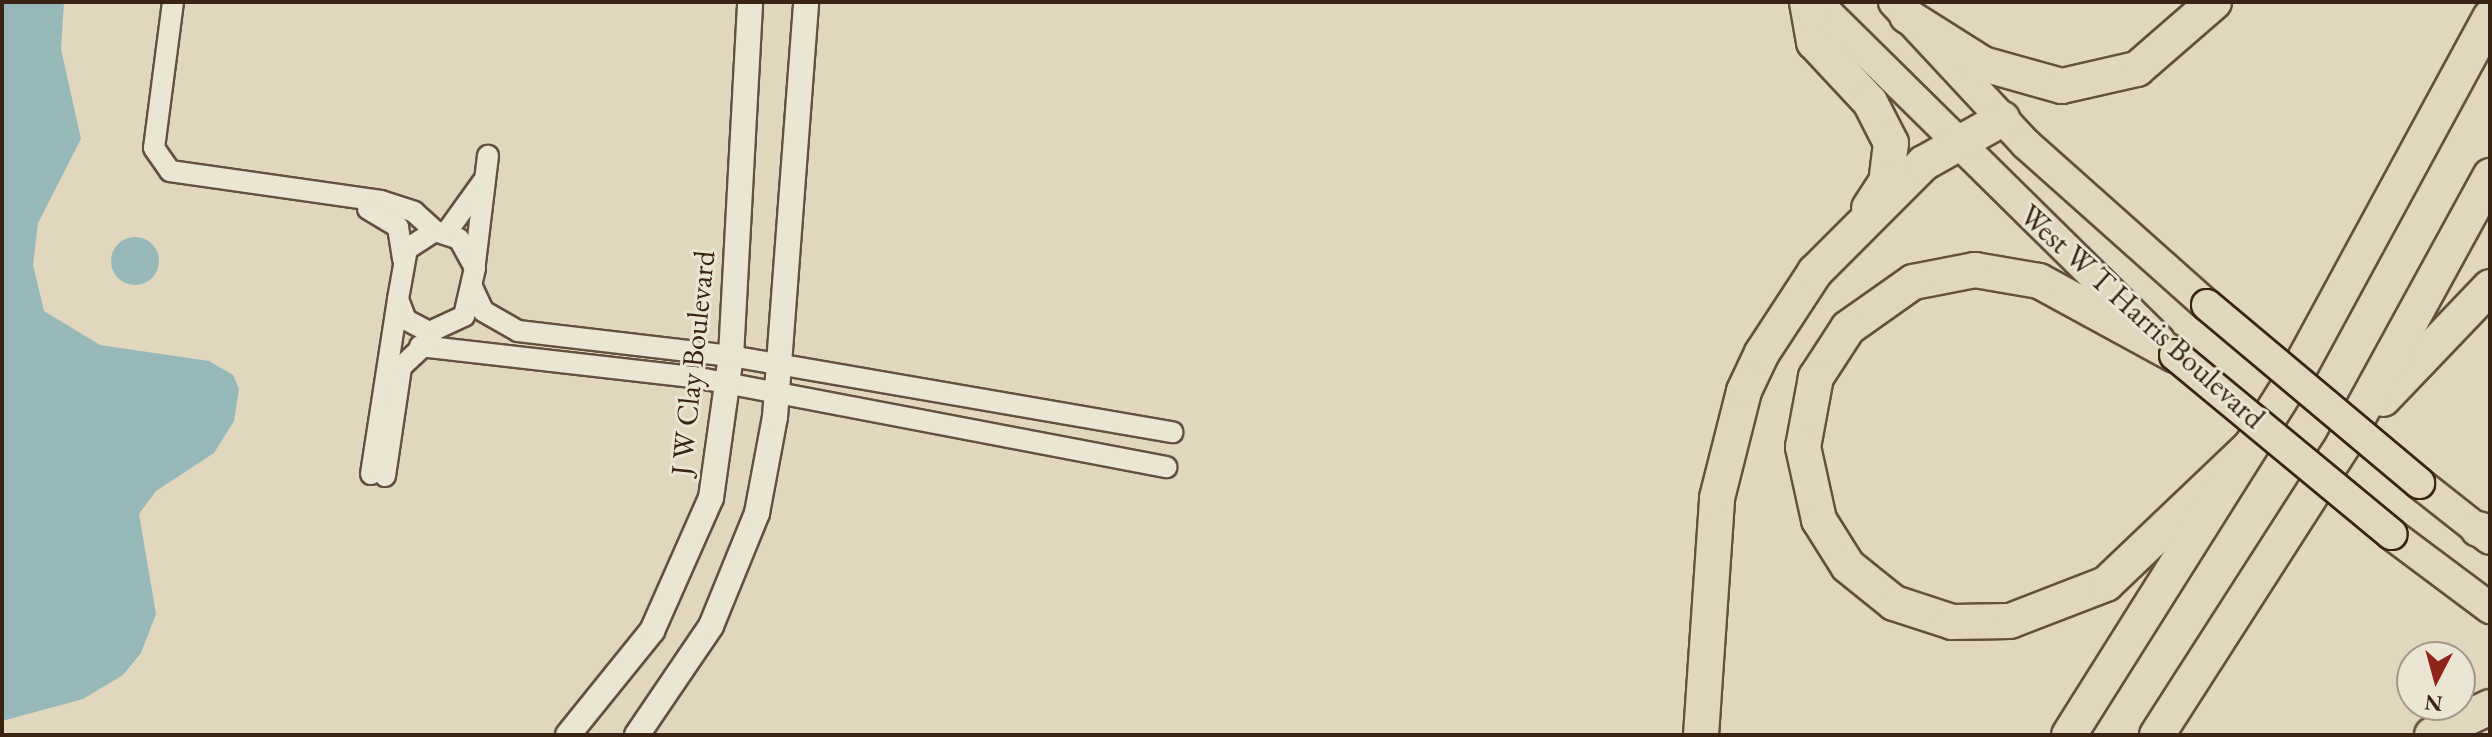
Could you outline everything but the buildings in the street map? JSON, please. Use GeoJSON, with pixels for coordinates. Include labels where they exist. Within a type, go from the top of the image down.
{"type":"FeatureCollection","features":[{"type":"Feature","properties":{"kind":"highway"},"geometry":{"type":"LineString","coordinates":[[1807,2],[1814,42],[1870,102],[1891,143],[1886,182],[1852,235]]}},
{"type":"Feature","properties":{"kind":"highway"},"geometry":{"type":"LineString","coordinates":[[1900,9],[1983,64],[2062,86],[2137,69],[2214,2]]}},
{"type":"Feature","properties":{"kind":"highway"},"geometry":{"type":"LineString","coordinates":[[2069,735],[2250,447],[2490,17]]}},
{"type":"Feature","properties":{"kind":"highway"},"geometry":{"type":"LineString","coordinates":[[1701,735],[1711,551],[1729,441],[1744,391],[1786,311],[1852,235],[1953,143],[2002,119]]}},
{"type":"Feature","properties":{"kind":"highway"},"geometry":{"type":"LineString","coordinates":[[2157,735],[2343,445],[2490,176]]}},
{"type":"Feature","properties":{"kind":"highway"},"geometry":{"type":"LineString","coordinates":[[2175,355],[2039,281],[1975,270],[1913,282],[1848,328],[1816,377],[1803,447],[1819,520],[1848,566],[1894,603],[1952,622],[2010,621],[2106,584],[2250,447]]}},
{"type":"Feature","properties":{"kind":"highway"},"geometry":{"type":"LineString","coordinates":[[2343,445],[2490,287]]}},
{"type":"Feature","properties":{"kind":"highway"},"geometry":{"type":"LineString","coordinates":[[2432,735],[2490,707]]}},
{"type":"Feature","properties":{"kind":"main road","name":"West W T Harris Boulevard"},"geometry":{"type":"LineString","coordinates":[[1816,2],[1953,143],[2175,355],[2391,534],[2490,608]]}},
{"type":"Feature","properties":{"kind":"main road","name":"West W T Harris Boulevard"},"geometry":{"type":"LineString","coordinates":[[1900,9],[2002,119],[2207,305],[2419,483],[2486,534]]}},
{"type":"Feature","properties":{"kind":"street"},"geometry":{"type":"LineString","coordinates":[[173,2],[155,133],[160,162],[186,178],[395,205],[468,248],[483,311],[518,331],[731,356],[1173,432]]}},
{"type":"Feature","properties":{"kind":"street","name":"J W Clay Boulevard"},"geometry":{"type":"LineString","coordinates":[[568,735],[600,702],[652,631],[697,541],[723,444],[731,356],[750,2]]}},
{"type":"Feature","properties":{"kind":"street"},"geometry":{"type":"LineString","coordinates":[[637,735],[691,663],[729,591],[757,513],[777,397],[806,2]]}},
{"type":"Feature","properties":{"kind":"street"},"geometry":{"type":"LineString","coordinates":[[354,201],[391,218],[403,236],[403,260],[378,475],[401,367],[420,346],[464,316],[473,277],[488,156]]}},
{"type":"Feature","properties":{"kind":"street"},"geometry":{"type":"LineString","coordinates":[[403,260],[413,242],[440,232],[484,180]]}},
{"type":"Feature","properties":{"kind":"street"},"geometry":{"type":"LineString","coordinates":[[398,299],[416,328],[444,331]]}},
{"type":"Feature","properties":{"kind":"street"},"geometry":{"type":"LineString","coordinates":[[420,346],[728,383],[777,397],[1167,467]]}},
{"type":"Feature","properties":{"kind":"street"},"geometry":{"type":"LineString","coordinates":[[589,735],[600,702]]}},
{"type":"Feature","properties":{"kind":"water"},"geometry":{"type":"Polygon","coordinates":[[[2,2],[64,2],[61,49],[81,139],[38,223],[33,265],[44,311],[100,345],[209,361],[233,375],[239,389],[234,421],[214,453],[156,491],[139,514],[156,614],[141,653],[123,675],[83,699],[2,721],[2,2]]]}},
{"type":"Feature","properties":{"kind":"water"},"geometry":{"type":"Polygon","coordinates":[[[135,237],[152,244],[159,261],[152,278],[135,285],[118,278],[111,261],[118,244],[135,237]]]}}]}
